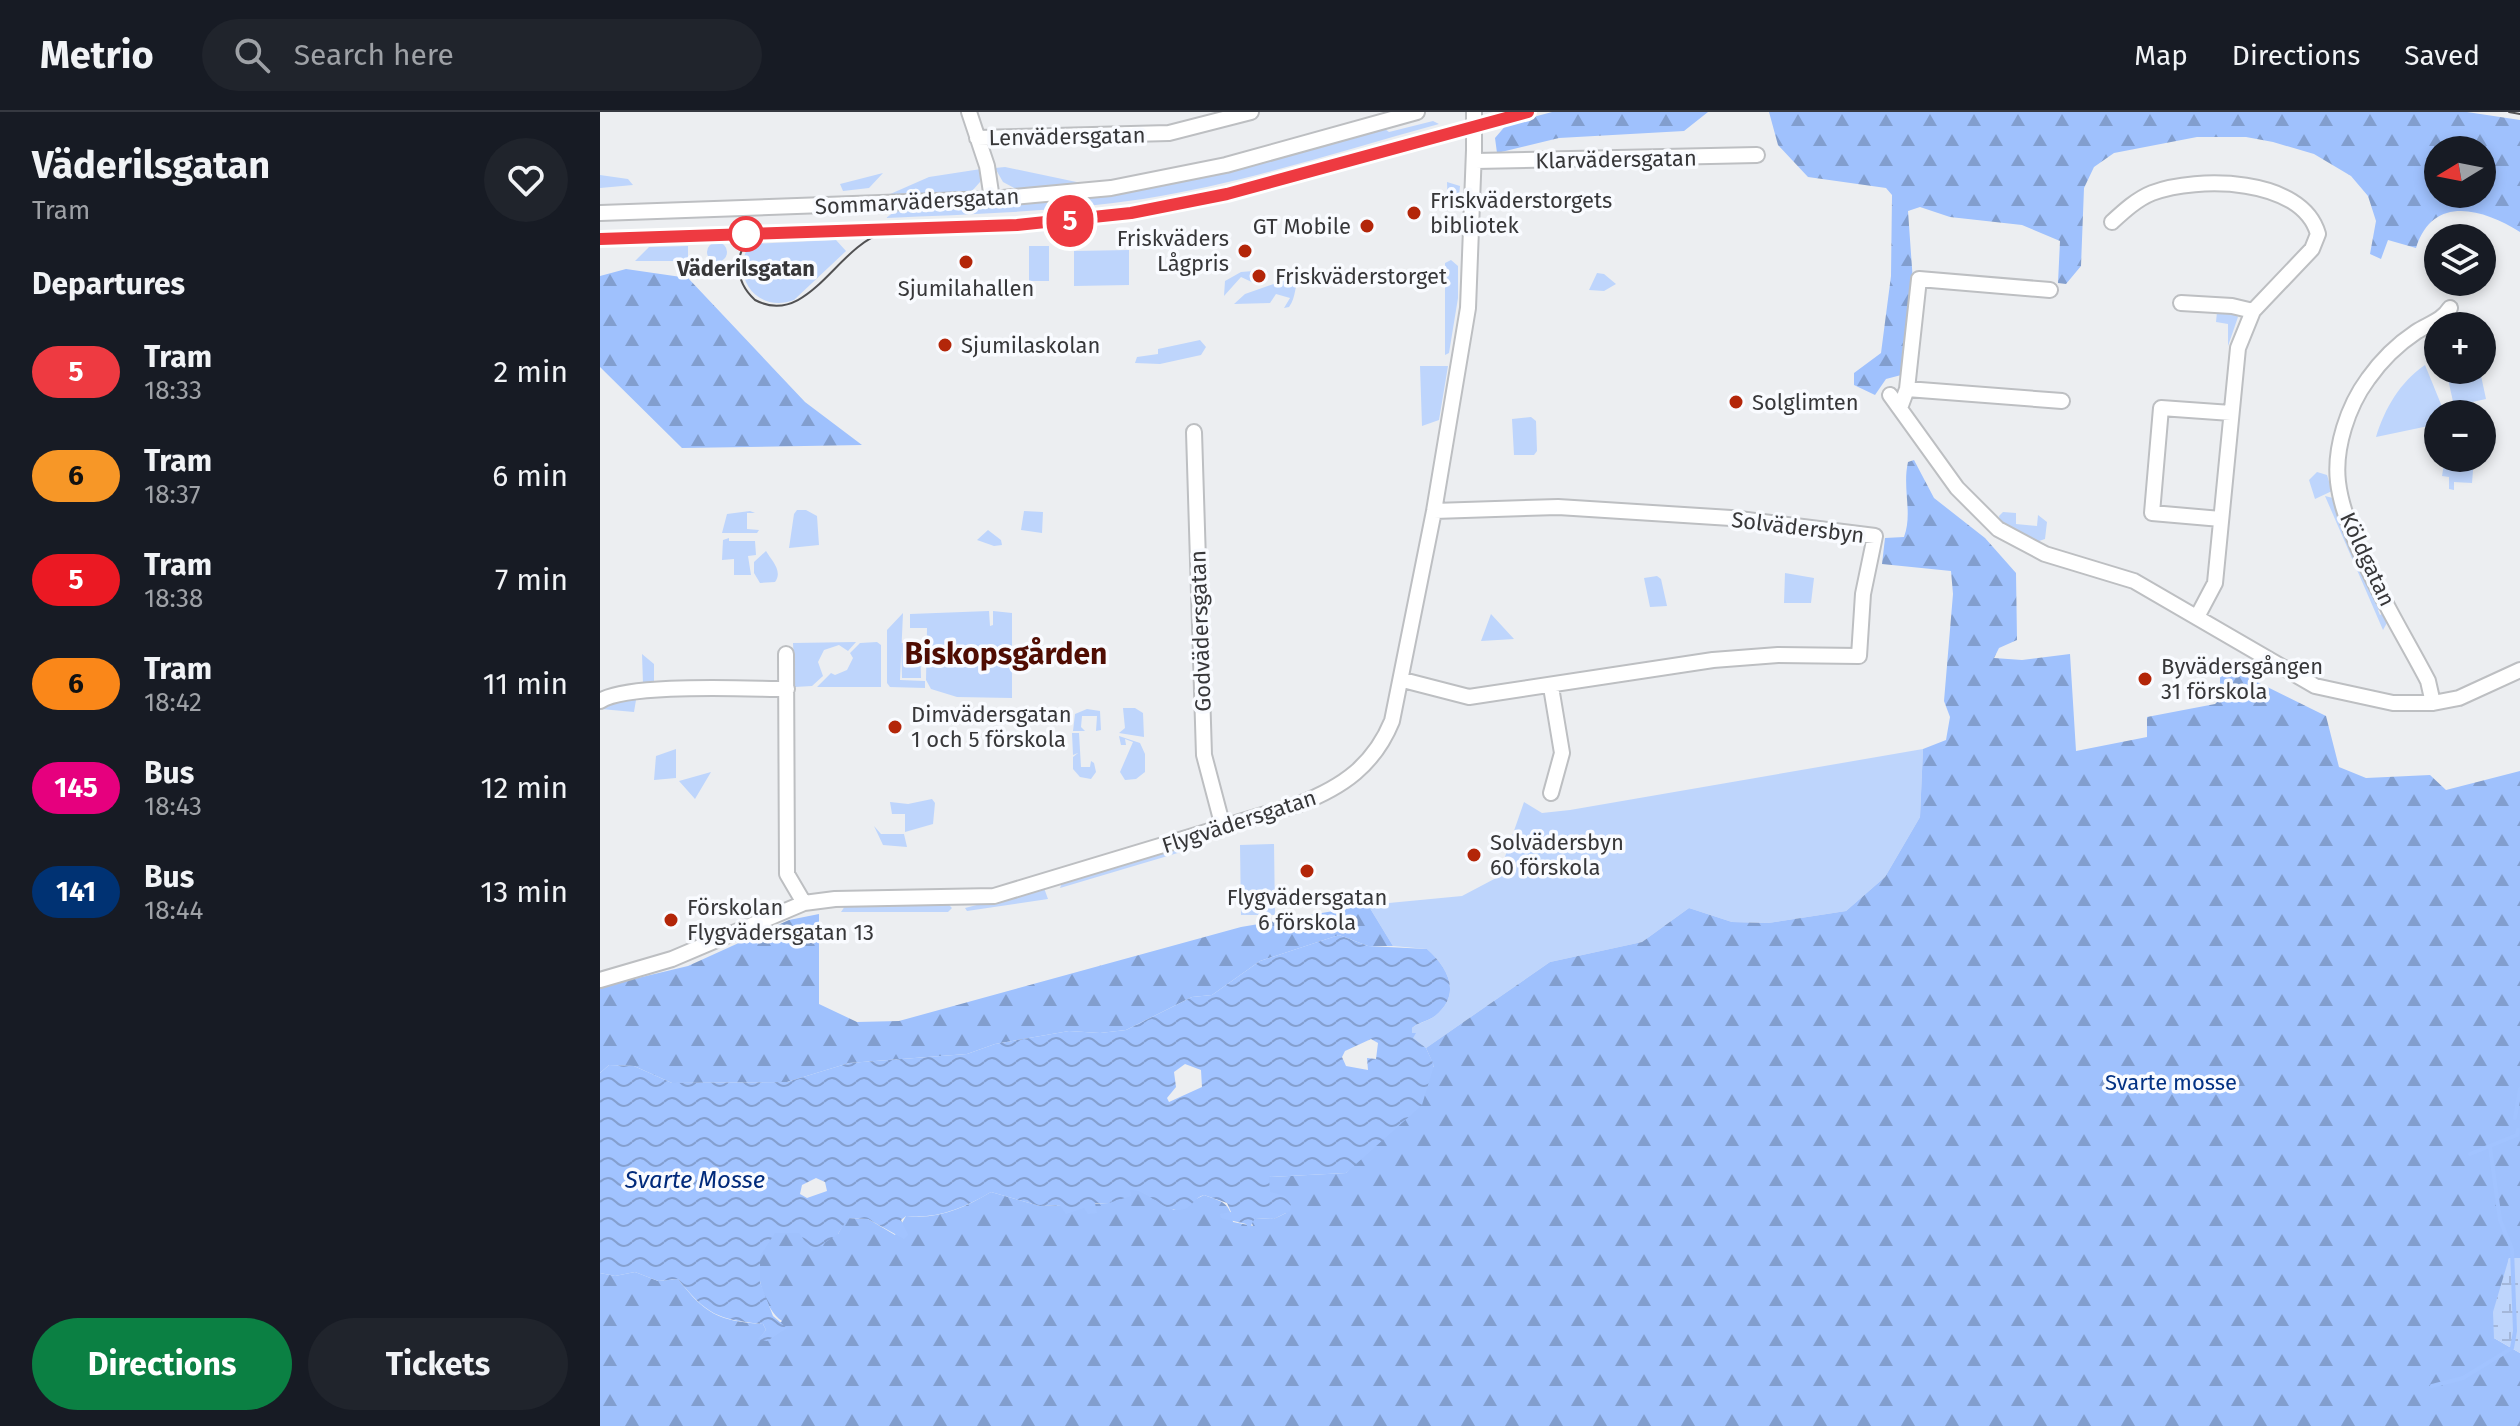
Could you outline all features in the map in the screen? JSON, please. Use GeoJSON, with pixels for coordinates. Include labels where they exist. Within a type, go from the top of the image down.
{"type":"FeatureCollection","features":[{"type":"Feature","properties":{"kind":"street"},"geometry":{"type":"LineString","coordinates":[[969,112],[987,166],[992,199]]}},
{"type":"Feature","properties":{"kind":"street","name":"Lenvädersgatan"},"geometry":{"type":"LineString","coordinates":[[977,138],[1169,133],[1251,112]]}},
{"type":"Feature","properties":{"kind":"street","name":"Sommarvädersgatan"},"geometry":{"type":"LineString","coordinates":[[600,213],[992,199],[1111,188],[1169,178],[1417,112]]}},
{"type":"Feature","properties":{"kind":"street","name":"Flygvädersgatan"},"geometry":{"type":"LineString","coordinates":[[600,980],[672,959],[804,903],[835,899],[994,896],[1299,804],[1346,781],[1373,756],[1384,740],[1403,680],[1468,308],[1474,112]]}},
{"type":"Feature","properties":{"kind":"street","name":"Klarvädersgatan"},"geometry":{"type":"LineString","coordinates":[[1474,156],[1757,155]]}},
{"type":"Feature","properties":{"kind":"street"},"geometry":{"type":"LineString","coordinates":[[2112,222],[2152,193],[2201,184],[2227,183],[2265,190],[2297,207],[2315,224],[2318,234],[2312,249],[2253,311],[2238,348],[2213,591],[2197,617]]}},
{"type":"Feature","properties":{"kind":"street"},"geometry":{"type":"LineString","coordinates":[[1900,408],[1907,389],[1919,279],[2050,290]]}},
{"type":"Feature","properties":{"kind":"street"},"geometry":{"type":"LineString","coordinates":[[2181,303],[2232,306],[2253,311]]}},
{"type":"Feature","properties":{"kind":"street","name":"Köldgatan"},"geometry":{"type":"LineString","coordinates":[[2433,703],[2428,681],[2361,550],[2342,501],[2338,480],[2343,432],[2366,381],[2401,345],[2445,315],[2450,308]]}},
{"type":"Feature","properties":{"kind":"street"},"geometry":{"type":"LineString","coordinates":[[1907,389],[2062,401]]}},
{"type":"Feature","properties":{"kind":"street"},"geometry":{"type":"LineString","coordinates":[[1890,395],[1957,488],[1988,520],[2033,549],[2101,568],[2134,581],[2315,686],[2393,703],[2433,703],[2459,698],[2520,670]]}},
{"type":"Feature","properties":{"kind":"street"},"geometry":{"type":"LineString","coordinates":[[2221,519],[2152,513],[2159,423],[2161,408],[2231,413]]}},
{"type":"Feature","properties":{"kind":"street","name":"Godvädersgatan"},"geometry":{"type":"LineString","coordinates":[[1194,432],[1204,755],[1223,827]]}},
{"type":"Feature","properties":{"kind":"street","name":"Solvädersbyn"},"geometry":{"type":"LineString","coordinates":[[1403,680],[1469,697],[1551,687],[1713,660],[1778,655],[1859,656],[1863,594],[1875,536],[1731,518],[1558,507],[1434,511]]}},
{"type":"Feature","properties":{"kind":"street"},"geometry":{"type":"LineString","coordinates":[[786,654],[787,874],[804,903]]}},
{"type":"Feature","properties":{"kind":"street"},"geometry":{"type":"LineString","coordinates":[[1551,687],[1562,753],[1551,793]]}},
{"type":"Feature","properties":{"kind":"street"},"geometry":{"type":"LineString","coordinates":[[600,701],[610,696],[640,691],[787,689]]}},
{"type":"Feature","properties":{"kind":"green space"},"geometry":{"type":"Polygon","coordinates":[[[1552,112],[1708,112],[1684,131],[1559,138],[1497,153],[1495,138],[1507,124],[1552,112]]]}},
{"type":"Feature","properties":{"kind":"green space"},"geometry":{"type":"Polygon","coordinates":[[[1769,112],[2467,112],[2520,120],[2520,232],[2491,217],[2460,211],[2447,213],[2430,224],[2424,224],[2416,248],[2388,240],[2381,259],[2370,254],[2376,221],[2368,196],[2351,176],[2314,154],[2246,137],[2197,137],[2114,153],[2094,167],[2084,188],[2081,266],[2066,284],[2058,283],[2060,241],[2022,225],[1950,217],[1920,207],[1908,211],[1913,282],[1905,374],[1886,379],[1875,395],[1854,385],[1854,373],[1881,353],[1891,276],[1892,195],[1886,188],[1808,177],[1778,145],[1769,112]]]}},
{"type":"Feature","properties":{"kind":"green space"},"geometry":{"type":"Polygon","coordinates":[[[1433,121],[1439,124],[1255,175],[1143,199],[1047,210],[886,218],[898,209],[1029,203],[1151,188],[1385,129],[1389,132],[1433,121]]]}},
{"type":"Feature","properties":{"kind":"green space"},"geometry":{"type":"Polygon","coordinates":[[[1005,167],[1086,184],[1018,190],[1003,182],[995,168],[1005,167]]]}},
{"type":"Feature","properties":{"kind":"green space"},"geometry":{"type":"Polygon","coordinates":[[[981,169],[980,182],[972,191],[888,195],[929,177],[981,169]]]}},
{"type":"Feature","properties":{"kind":"green space"},"geometry":{"type":"Polygon","coordinates":[[[883,173],[869,188],[843,191],[840,184],[883,173]]]}},
{"type":"Feature","properties":{"kind":"green space"},"geometry":{"type":"Polygon","coordinates":[[[600,175],[628,179],[633,185],[600,188],[600,175]]]}},
{"type":"Feature","properties":{"kind":"green space"},"geometry":{"type":"Polygon","coordinates":[[[1447,182],[1460,186],[1458,206],[1448,210],[1447,182]]]}},
{"type":"Feature","properties":{"kind":"green space"},"geometry":{"type":"Polygon","coordinates":[[[836,240],[846,251],[794,300],[769,302],[758,297],[745,279],[744,256],[750,244],[836,240]]]}},
{"type":"Feature","properties":{"kind":"green space"},"geometry":{"type":"Polygon","coordinates":[[[717,242],[724,245],[727,252],[724,259],[717,262],[710,259],[707,252],[710,245],[717,242]]]}},
{"type":"Feature","properties":{"kind":"green space"},"geometry":{"type":"Polygon","coordinates":[[[688,246],[688,261],[635,261],[649,247],[688,246]]]}},
{"type":"Feature","properties":{"kind":"green space"},"geometry":{"type":"Polygon","coordinates":[[[1029,246],[1049,246],[1049,281],[1029,281],[1029,246]]]}},
{"type":"Feature","properties":{"kind":"green space"},"geometry":{"type":"Polygon","coordinates":[[[1129,250],[1129,285],[1074,286],[1074,251],[1129,250]]]}},
{"type":"Feature","properties":{"kind":"green space"},"geometry":{"type":"Polygon","coordinates":[[[1451,260],[1458,266],[1458,298],[1449,353],[1445,355],[1445,263],[1451,260]]]}},
{"type":"Feature","properties":{"kind":"green space"},"geometry":{"type":"Polygon","coordinates":[[[626,269],[688,278],[805,402],[862,445],[682,448],[600,367],[600,276],[626,269]]]}},
{"type":"Feature","properties":{"kind":"green space"},"geometry":{"type":"Polygon","coordinates":[[[1241,272],[1268,272],[1263,282],[1256,284],[1241,277],[1224,296],[1225,281],[1241,272]]]}},
{"type":"Feature","properties":{"kind":"green space"},"geometry":{"type":"Polygon","coordinates":[[[1597,273],[1604,274],[1616,284],[1604,291],[1589,290],[1597,273]]]}},
{"type":"Feature","properties":{"kind":"green space"},"geometry":{"type":"Polygon","coordinates":[[[1302,274],[1289,307],[1284,308],[1290,298],[1276,294],[1270,303],[1234,304],[1245,294],[1302,274]]]}},
{"type":"Feature","properties":{"kind":"green space"},"geometry":{"type":"Polygon","coordinates":[[[2217,312],[2234,313],[2238,317],[2228,346],[2228,324],[2216,322],[2217,312]]]}},
{"type":"Feature","properties":{"kind":"green space"},"geometry":{"type":"Polygon","coordinates":[[[1200,340],[1206,347],[1201,355],[1160,364],[1135,363],[1137,357],[1158,354],[1158,349],[1200,340]]]}},
{"type":"Feature","properties":{"kind":"green space"},"geometry":{"type":"Polygon","coordinates":[[[1420,366],[1448,366],[1439,420],[1422,426],[1420,366]]]}},
{"type":"Feature","properties":{"kind":"green space"},"geometry":{"type":"Polygon","coordinates":[[[2424,366],[2424,384],[2433,384],[2439,400],[2424,400],[2424,427],[2376,437],[2394,396],[2424,366]]]}},
{"type":"Feature","properties":{"kind":"green space"},"geometry":{"type":"Polygon","coordinates":[[[2449,384],[2483,384],[2486,399],[2453,400],[2449,384]]]}},
{"type":"Feature","properties":{"kind":"green space"},"geometry":{"type":"Polygon","coordinates":[[[1531,417],[1536,421],[1537,451],[1534,455],[1514,455],[1512,419],[1531,417]]]}},
{"type":"Feature","properties":{"kind":"green space","name":"Svarte mosse"},"geometry":{"type":"Polygon","coordinates":[[[1914,460],[1934,498],[1985,538],[2016,573],[2017,640],[1999,648],[1994,658],[2022,660],[2070,654],[2076,751],[2147,737],[2147,717],[2215,704],[2220,699],[2220,658],[2243,675],[2326,716],[2339,767],[2366,778],[2430,775],[2446,790],[2520,771],[2520,1258],[2509,1258],[2494,1338],[2520,1353],[2520,1426],[600,1426],[600,1273],[615,1276],[635,1272],[658,1281],[678,1279],[696,1300],[714,1314],[735,1321],[763,1324],[766,1330],[759,1339],[782,1321],[766,1301],[759,1272],[760,1255],[774,1232],[838,1234],[847,1218],[868,1219],[895,1235],[906,1216],[950,1212],[991,1192],[1040,1206],[1109,1203],[1130,1190],[1139,1190],[1174,1210],[1204,1195],[1227,1206],[1233,1222],[1253,1226],[1251,1221],[1255,1218],[1274,1219],[1286,1213],[1269,1192],[1269,1177],[1346,1173],[1434,1066],[1426,1048],[1550,962],[1642,942],[1689,908],[1732,922],[1768,923],[1846,911],[1885,877],[1920,817],[1923,749],[1946,740],[1950,717],[1944,701],[1953,594],[1951,571],[1882,564],[1885,538],[1904,537],[1907,528],[1906,472],[1908,462],[1914,460]]]}},
{"type":"Feature","properties":{"kind":"green space"},"geometry":{"type":"Polygon","coordinates":[[[2317,472],[2327,475],[2332,491],[2315,499],[2309,480],[2317,472]]]}},
{"type":"Feature","properties":{"kind":"green space"},"geometry":{"type":"Polygon","coordinates":[[[2443,472],[2473,472],[2472,483],[2454,482],[2454,490],[2449,489],[2449,477],[2442,476],[2443,472]]]}},
{"type":"Feature","properties":{"kind":"green space"},"geometry":{"type":"Polygon","coordinates":[[[2325,496],[2333,498],[2383,607],[2378,610],[2380,615],[2385,612],[2388,621],[2383,630],[2325,496]]]}},
{"type":"Feature","properties":{"kind":"green space"},"geometry":{"type":"Polygon","coordinates":[[[797,510],[806,510],[817,516],[819,545],[789,548],[794,514],[797,510]]]}},
{"type":"Feature","properties":{"kind":"green space"},"geometry":{"type":"Polygon","coordinates":[[[750,511],[755,513],[747,513],[747,529],[759,530],[757,533],[722,533],[727,514],[750,511]]]}},
{"type":"Feature","properties":{"kind":"green space"},"geometry":{"type":"Polygon","coordinates":[[[1024,511],[1043,512],[1042,533],[1021,530],[1024,511]]]}},
{"type":"Feature","properties":{"kind":"green space"},"geometry":{"type":"Polygon","coordinates":[[[2003,512],[2016,513],[2016,524],[2037,526],[2038,515],[2047,522],[2045,539],[2033,543],[2000,523],[1999,516],[2003,512]]]}},
{"type":"Feature","properties":{"kind":"green space"},"geometry":{"type":"Polygon","coordinates":[[[988,530],[1001,540],[1002,545],[994,546],[977,540],[988,530]]]}},
{"type":"Feature","properties":{"kind":"green space"},"geometry":{"type":"Polygon","coordinates":[[[729,538],[729,541],[755,541],[756,555],[748,556],[751,575],[734,575],[734,559],[722,560],[723,540],[729,538]]]}},
{"type":"Feature","properties":{"kind":"green space"},"geometry":{"type":"Polygon","coordinates":[[[766,551],[778,574],[775,582],[760,583],[754,573],[754,562],[766,551]]]}},
{"type":"Feature","properties":{"kind":"green space"},"geometry":{"type":"Polygon","coordinates":[[[1785,573],[1814,578],[1811,603],[1784,603],[1785,573]]]}},
{"type":"Feature","properties":{"kind":"green space"},"geometry":{"type":"Polygon","coordinates":[[[1657,576],[1661,579],[1667,606],[1650,607],[1644,578],[1657,576]]]}},
{"type":"Feature","properties":{"kind":"green space"},"geometry":{"type":"Polygon","coordinates":[[[989,611],[990,626],[993,625],[993,611],[1012,613],[1012,698],[957,697],[931,689],[926,680],[927,628],[910,628],[910,614],[989,611]]]}},
{"type":"Feature","properties":{"kind":"green space"},"geometry":{"type":"Polygon","coordinates":[[[903,613],[900,680],[925,681],[925,688],[890,687],[887,683],[887,630],[903,613]]]}},
{"type":"Feature","properties":{"kind":"green space"},"geometry":{"type":"Polygon","coordinates":[[[1491,614],[1514,639],[1481,641],[1491,614]]]}},
{"type":"Feature","properties":{"kind":"green space"},"geometry":{"type":"Polygon","coordinates":[[[856,642],[848,651],[839,645],[824,650],[818,662],[823,676],[812,686],[795,687],[793,643],[856,642]]]}},
{"type":"Feature","properties":{"kind":"green space"},"geometry":{"type":"Polygon","coordinates":[[[877,642],[881,645],[881,687],[817,687],[831,673],[835,675],[847,670],[853,658],[850,653],[860,643],[877,642]]]}},
{"type":"Feature","properties":{"kind":"green space"},"geometry":{"type":"Polygon","coordinates":[[[901,643],[920,643],[921,678],[902,678],[901,643]]]}},
{"type":"Feature","properties":{"kind":"green space"},"geometry":{"type":"Polygon","coordinates":[[[642,654],[654,664],[654,684],[643,684],[642,654]]]}},
{"type":"Feature","properties":{"kind":"green space"},"geometry":{"type":"Polygon","coordinates":[[[623,700],[636,700],[634,712],[601,709],[623,700]]]}},
{"type":"Feature","properties":{"kind":"green space"},"geometry":{"type":"Polygon","coordinates":[[[1123,708],[1135,708],[1143,713],[1144,737],[1119,733],[1125,728],[1123,708]]]}},
{"type":"Feature","properties":{"kind":"green space"},"geometry":{"type":"Polygon","coordinates":[[[1087,709],[1100,711],[1101,730],[1096,731],[1097,716],[1082,716],[1081,727],[1085,731],[1073,731],[1075,714],[1087,709]]]}},
{"type":"Feature","properties":{"kind":"green space"},"geometry":{"type":"Polygon","coordinates":[[[1072,733],[1079,733],[1081,767],[1090,767],[1091,761],[1094,763],[1096,772],[1091,779],[1080,777],[1073,769],[1073,757],[1078,753],[1073,755],[1072,733]]]}},
{"type":"Feature","properties":{"kind":"green space"},"geometry":{"type":"Polygon","coordinates":[[[1119,736],[1140,743],[1145,754],[1145,772],[1136,779],[1125,780],[1120,772],[1133,742],[1125,739],[1126,745],[1121,745],[1119,736]]]}},
{"type":"Feature","properties":{"kind":"green space"},"geometry":{"type":"Polygon","coordinates":[[[676,749],[676,778],[654,780],[656,756],[676,749]]]}},
{"type":"Feature","properties":{"kind":"green space"},"geometry":{"type":"Polygon","coordinates":[[[1923,749],[1920,817],[1885,877],[1846,911],[1768,923],[1732,922],[1689,908],[1642,942],[1550,962],[1426,1048],[1412,1038],[1412,1028],[1435,1016],[1444,1007],[1450,989],[1449,981],[1441,964],[1427,949],[1393,946],[1368,905],[1462,896],[1498,877],[1524,802],[1542,813],[1570,810],[1923,749]]]}},
{"type":"Feature","properties":{"kind":"green space"},"geometry":{"type":"Polygon","coordinates":[[[711,772],[695,799],[679,781],[711,772]]]}},
{"type":"Feature","properties":{"kind":"green space"},"geometry":{"type":"Polygon","coordinates":[[[932,799],[935,803],[933,824],[905,832],[905,814],[892,814],[890,802],[908,804],[932,799]]]}},
{"type":"Feature","properties":{"kind":"green space"},"geometry":{"type":"Polygon","coordinates":[[[874,826],[881,834],[904,834],[907,847],[883,845],[874,826]]]}},
{"type":"Feature","properties":{"kind":"green space"},"geometry":{"type":"Polygon","coordinates":[[[1274,844],[1275,915],[1241,915],[1240,845],[1274,844]]]}},
{"type":"Feature","properties":{"kind":"green space"},"geometry":{"type":"Polygon","coordinates":[[[1174,848],[1181,852],[1060,888],[1062,883],[1174,848]]]}},
{"type":"Feature","properties":{"kind":"green space"},"geometry":{"type":"Polygon","coordinates":[[[1044,888],[1048,899],[967,911],[965,908],[1044,888]]]}},
{"type":"Feature","properties":{"kind":"green space"},"geometry":{"type":"Polygon","coordinates":[[[949,905],[952,908],[948,912],[841,912],[845,906],[949,905]]]}},
{"type":"Feature","properties":{"kind":"green space"},"geometry":{"type":"Polygon","coordinates":[[[1368,905],[1393,946],[1368,946],[1339,935],[1260,961],[1212,995],[1192,997],[1126,1030],[1100,1033],[1069,1031],[995,1044],[967,1054],[849,1063],[787,1082],[672,1083],[634,1066],[609,1065],[600,1073],[600,987],[688,966],[789,920],[819,914],[819,1004],[857,1022],[899,1021],[1241,927],[1368,905]]]}},
{"type":"Feature","properties":{"kind":"green space"},"geometry":{"type":"Polygon","coordinates":[[[2509,1258],[2520,1258],[2520,1353],[2494,1338],[2493,1312],[2509,1258]]]}},
{"type":"Feature","properties":{"kind":"water","name":"Svarte Mosse"},"geometry":{"type":"Polygon","coordinates":[[[1339,935],[1368,946],[1427,949],[1446,972],[1450,989],[1444,1007],[1435,1016],[1412,1028],[1412,1033],[1416,1033],[1413,1038],[1426,1048],[1434,1065],[1422,1105],[1346,1173],[1269,1177],[1270,1192],[1285,1196],[1291,1205],[1290,1211],[1274,1219],[1255,1218],[1249,1229],[1246,1224],[1221,1218],[1220,1214],[1231,1212],[1227,1203],[1204,1195],[1187,1208],[1177,1210],[1144,1193],[1130,1190],[1131,1196],[1109,1203],[1095,1203],[1097,1213],[1088,1214],[1084,1208],[1066,1214],[1060,1205],[1040,1206],[991,1192],[950,1211],[929,1216],[906,1216],[901,1220],[908,1235],[904,1239],[868,1219],[848,1218],[838,1234],[812,1251],[799,1233],[775,1233],[760,1256],[760,1282],[773,1316],[787,1328],[767,1341],[758,1339],[766,1330],[763,1324],[714,1313],[705,1308],[678,1279],[658,1281],[635,1272],[615,1276],[600,1273],[600,1073],[609,1065],[634,1066],[672,1083],[787,1082],[849,1063],[967,1054],[995,1044],[1069,1031],[1100,1033],[1126,1030],[1192,997],[1212,995],[1260,961],[1339,935]],[[1371,1039],[1345,1051],[1342,1057],[1346,1066],[1368,1070],[1367,1058],[1376,1059],[1378,1043],[1371,1039]],[[1185,1064],[1174,1072],[1176,1087],[1167,1098],[1169,1102],[1202,1087],[1201,1070],[1185,1064]],[[816,1178],[802,1185],[800,1194],[807,1198],[827,1191],[825,1182],[816,1178]]]}},
{"type":"Feature","properties":{"kind":"waterway"},"geometry":{"type":"LineString","coordinates":[[2515,1118],[2520,1089]]}},
{"type":"Feature","properties":{"kind":"waterway"},"geometry":{"type":"LineString","coordinates":[[2470,1154],[2517,1135],[2518,1130]]}},
{"type":"Feature","properties":{"kind":"waterway"},"geometry":{"type":"LineString","coordinates":[[2432,1386],[2463,1378],[2512,1348],[2515,1331],[2512,1249],[2500,1220],[2490,1147]]}},
{"type":"Feature","properties":{"kind":"tram line"},"geometry":{"type":"LineString","coordinates":[[600,239],[1017,225],[1131,213],[1227,194],[1528,112]]}},
{"type":"Feature","properties":{"kind":"tram line","name":"5"},"geometry":{"type":"LineString","coordinates":[[600,239],[1017,225],[1131,213],[1227,194],[1528,112]]}},
{"type":"Feature","properties":{"kind":"tram line"},"geometry":{"type":"LineString","coordinates":[[2509,112],[2520,114]]}},
{"type":"Feature","properties":{"kind":"tram line"},"geometry":{"type":"LineString","coordinates":[[760,231],[744,246],[740,255],[740,274],[755,300],[774,306],[791,303],[807,295],[851,253],[883,233]]}},
{"type":"Feature","properties":{"kind":"place","name":"Friskväderstorgets bibliotek"},"geometry":{"type":"Point","coordinates":[1414,213]}},
{"type":"Feature","properties":{"kind":"place","name":"GT Mobile"},"geometry":{"type":"Point","coordinates":[1367,226]}},
{"type":"Feature","properties":{"kind":"place","name":"Väderilsgatan"},"geometry":{"type":"Point","coordinates":[746,234]}},
{"type":"Feature","properties":{"kind":"place","name":"Friskväders Lågpris"},"geometry":{"type":"Point","coordinates":[1245,251]}},
{"type":"Feature","properties":{"kind":"place","name":"Sjumilahallen"},"geometry":{"type":"Point","coordinates":[966,262]}},
{"type":"Feature","properties":{"kind":"place","name":"Friskväderstorget"},"geometry":{"type":"Point","coordinates":[1259,276]}},
{"type":"Feature","properties":{"kind":"place","name":"Sjumilaskolan"},"geometry":{"type":"Point","coordinates":[945,345]}},
{"type":"Feature","properties":{"kind":"place","name":"Solglimten"},"geometry":{"type":"Point","coordinates":[1736,402]}},
{"type":"Feature","properties":{"kind":"place","name":"Byvädersgången 31 förskola"},"geometry":{"type":"Point","coordinates":[2145,679]}},
{"type":"Feature","properties":{"kind":"place","name":"Dimvädersgatan 1 och 5 förskola"},"geometry":{"type":"Point","coordinates":[895,727]}},
{"type":"Feature","properties":{"kind":"place","name":"Solvädersbyn 60 förskola"},"geometry":{"type":"Point","coordinates":[1474,855]}},
{"type":"Feature","properties":{"kind":"place","name":"Flygvädersgatan 6 förskola"},"geometry":{"type":"Point","coordinates":[1307,871]}},
{"type":"Feature","properties":{"kind":"place","name":"Förskolan Flygvädersgatan 13"},"geometry":{"type":"Point","coordinates":[671,920]}},
{"type":"Feature","properties":{"kind":"district","name":"Biskopsgården"},"geometry":{"type":"Point","coordinates":[1006,654]}}]}
